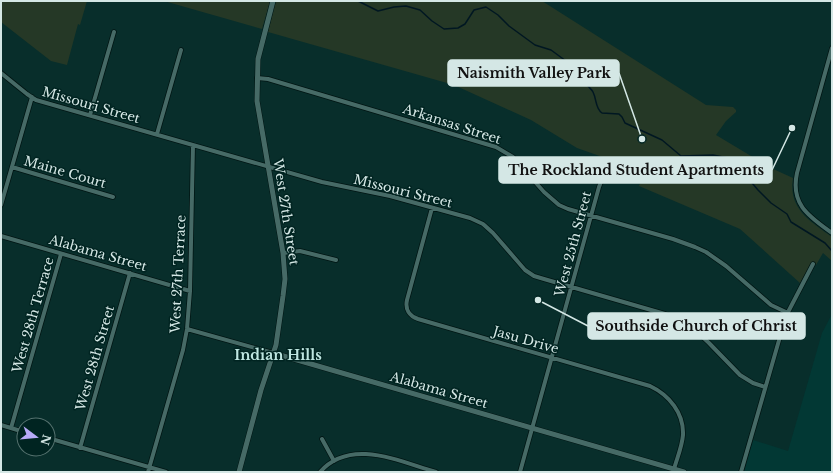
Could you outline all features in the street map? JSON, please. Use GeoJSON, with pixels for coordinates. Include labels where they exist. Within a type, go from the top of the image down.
{"type":"FeatureCollection","features":[{"type":"Feature","properties":{"kind":"street","name":"West 27th Street"},"geometry":{"type":"LineString","coordinates":[[239,472],[273,353],[280,321],[283,296],[284,253],[257,101],[257,78],[260,48],[273,1]]}},
{"type":"Feature","properties":{"kind":"street"},"geometry":{"type":"LineString","coordinates":[[90,115],[114,32]]}},
{"type":"Feature","properties":{"kind":"street"},"geometry":{"type":"LineString","coordinates":[[832,48],[796,180],[796,190],[799,202],[803,209],[832,233]]}},
{"type":"Feature","properties":{"kind":"street"},"geometry":{"type":"LineString","coordinates":[[157,134],[181,50]]}},
{"type":"Feature","properties":{"kind":"street","name":"Missouri Street"},"geometry":{"type":"LineString","coordinates":[[1,74],[32,97],[90,115],[322,182],[390,196],[470,218],[483,224],[493,233],[529,274],[571,288],[665,314],[685,322],[697,331],[740,375],[753,383],[765,387]]}},
{"type":"Feature","properties":{"kind":"street","name":"Arkansas Street"},"geometry":{"type":"LineString","coordinates":[[257,78],[496,147],[513,157],[544,192],[559,205],[591,216],[673,239],[706,252],[726,266],[771,305],[788,313]]}},
{"type":"Feature","properties":{"kind":"street"},"geometry":{"type":"LineString","coordinates":[[1,204],[32,97]]}},
{"type":"Feature","properties":{"kind":"street","name":"West 27th Terrace"},"geometry":{"type":"LineString","coordinates":[[149,470],[183,350],[187,329],[190,291],[193,145]]}},
{"type":"Feature","properties":{"kind":"street","name":"West 25th Street"},"geometry":{"type":"LineString","coordinates":[[520,472],[602,176],[609,161]]}},
{"type":"Feature","properties":{"kind":"street","name":"Maine Court"},"geometry":{"type":"LineString","coordinates":[[12,167],[113,197]]}},
{"type":"Feature","properties":{"kind":"street","name":"Jasu Drive"},"geometry":{"type":"LineString","coordinates":[[432,208],[407,300],[407,308],[410,315],[418,320],[650,386],[668,397],[678,411],[682,425],[682,442],[674,469]]}},
{"type":"Feature","properties":{"kind":"street","name":"Alabama Street"},"geometry":{"type":"LineString","coordinates":[[1,236],[190,291]]}},
{"type":"Feature","properties":{"kind":"street"},"geometry":{"type":"LineString","coordinates":[[284,253],[300,251],[336,260]]}},
{"type":"Feature","properties":{"kind":"street","name":"West 28th Terrace"},"geometry":{"type":"LineString","coordinates":[[11,428],[62,254]]}},
{"type":"Feature","properties":{"kind":"street"},"geometry":{"type":"LineString","coordinates":[[741,472],[781,331],[788,313],[813,264]]}},
{"type":"Feature","properties":{"kind":"street","name":"West 28th Street"},"geometry":{"type":"LineString","coordinates":[[80,448],[130,273]]}},
{"type":"Feature","properties":{"kind":"street","name":"Alabama Street"},"geometry":{"type":"LineString","coordinates":[[187,329],[684,472]]}},
{"type":"Feature","properties":{"kind":"street"},"geometry":{"type":"LineString","coordinates":[[1,425],[16,430]]}},
{"type":"Feature","properties":{"kind":"street"},"geometry":{"type":"LineString","coordinates":[[322,439],[334,461]]}},
{"type":"Feature","properties":{"kind":"street"},"geometry":{"type":"LineString","coordinates":[[56,440],[149,470],[166,472]]}},
{"type":"Feature","properties":{"kind":"street"},"geometry":{"type":"LineString","coordinates":[[320,472],[334,461],[355,454],[371,454],[436,472]]}},
{"type":"Feature","properties":{"kind":"shaded area"},"geometry":{"type":"Polygon","coordinates":[[[832,314],[832,472],[744,472],[753,440],[788,451],[822,333],[832,314]]]}},
{"type":"Feature","properties":{"kind":"green space"},"geometry":{"type":"Polygon","coordinates":[[[1,1],[87,1],[80,25],[78,24],[67,65],[51,61],[1,22],[1,1]]]}},
{"type":"Feature","properties":{"kind":"green space"},"geometry":{"type":"Polygon","coordinates":[[[164,1],[270,1],[262,29],[164,1]]]}},
{"type":"Feature","properties":{"kind":"green space"},"geometry":{"type":"Polygon","coordinates":[[[276,1],[542,1],[706,105],[733,107],[736,112],[726,121],[716,135],[771,168],[793,178],[792,189],[797,206],[802,213],[832,237],[832,261],[823,253],[816,265],[811,263],[800,283],[740,229],[639,186],[645,172],[577,148],[531,120],[454,85],[268,32],[276,1]]]}},
{"type":"Feature","properties":{"kind":"waterway"},"geometry":{"type":"LineString","coordinates":[[358,1],[378,11],[406,6],[420,10],[444,29],[458,28],[465,24],[474,10],[486,7],[535,45],[551,50],[566,61],[592,70],[592,73],[586,82],[593,92],[597,106],[602,113],[619,114],[625,123],[662,140],[681,156],[713,155],[733,159],[737,162],[742,171],[758,190],[771,203],[787,214],[791,222],[825,243],[832,251]]}},
{"type":"Feature","properties":{"kind":"place","name":"The Rockland Student Apartments"},"geometry":{"type":"Point","coordinates":[792,128]}},
{"type":"Feature","properties":{"kind":"place","name":"Naismith Valley Park"},"geometry":{"type":"Point","coordinates":[642,139]}},
{"type":"Feature","properties":{"kind":"place","name":"Southside Church of Christ"},"geometry":{"type":"Point","coordinates":[538,300]}},
{"type":"Feature","properties":{"kind":"district","name":"Indian Hills"},"geometry":{"type":"Point","coordinates":[278,355]}}]}
